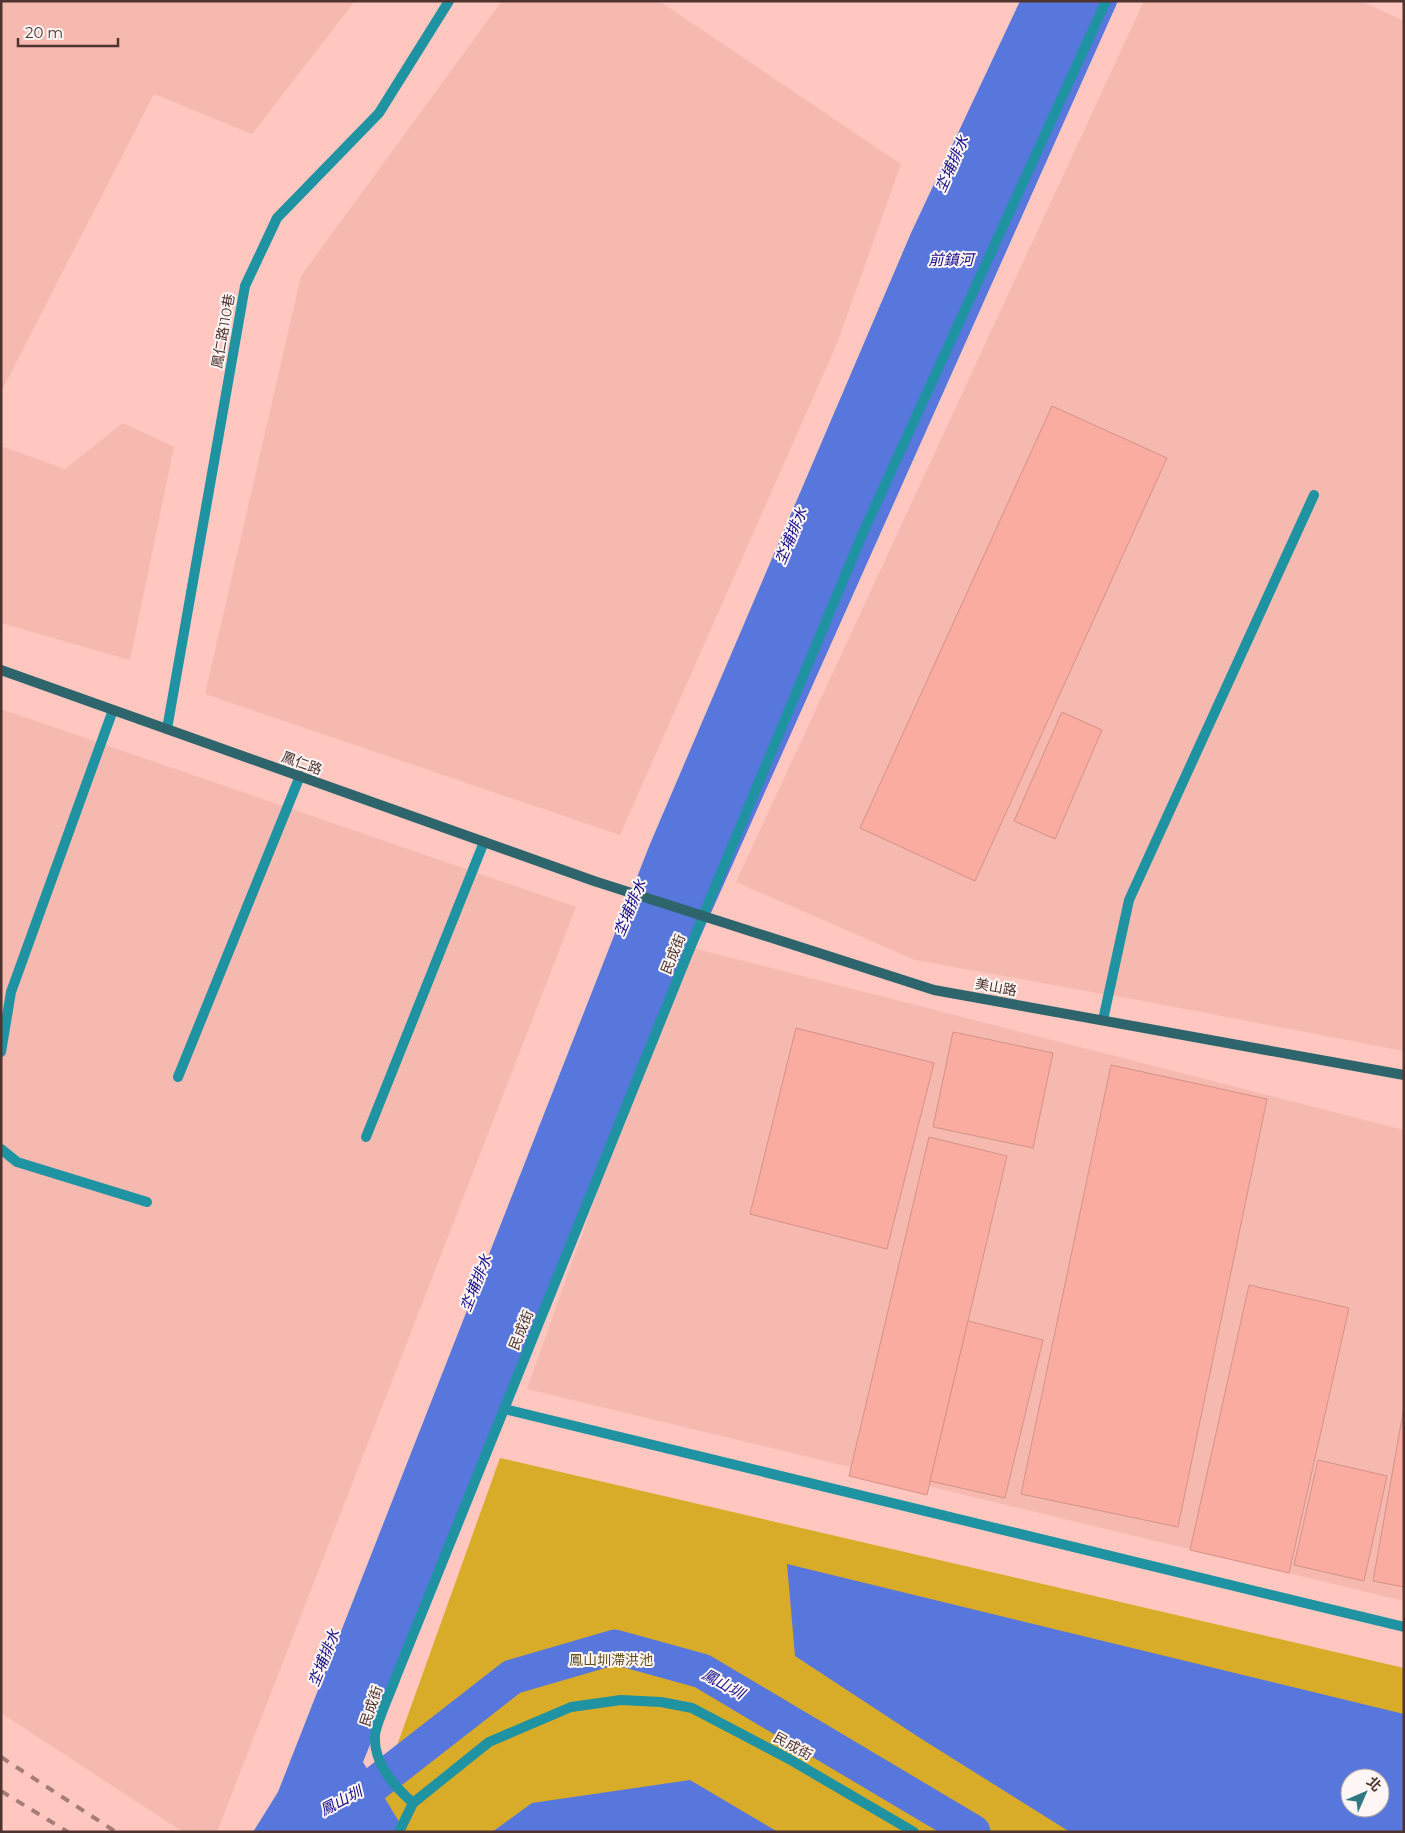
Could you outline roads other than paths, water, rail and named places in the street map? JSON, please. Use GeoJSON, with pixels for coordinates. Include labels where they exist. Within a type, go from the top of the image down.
{"type":"FeatureCollection","features":[{"type":"Feature","properties":{"kind":"street","name":"鳳仁路110巷"},"geometry":{"type":"LineString","coordinates":[[168,729],[245,286],[277,218],[379,113],[449,1]]}},
{"type":"Feature","properties":{"kind":"street","name":"民成街"},"geometry":{"type":"LineString","coordinates":[[413,1803],[394,1786],[377,1756],[375,1734],[387,1701],[703,916],[862,535],[1106,1]]}},
{"type":"Feature","properties":{"kind":"street"},"geometry":{"type":"LineString","coordinates":[[1103,1020],[1129,900],[1314,495]]}},
{"type":"Feature","properties":{"kind":"street","name":"鳳仁路"},"geometry":{"type":"LineString","coordinates":[[1,670],[594,881]]}},
{"type":"Feature","properties":{"kind":"street"},"geometry":{"type":"LineString","coordinates":[[1,1052],[11,992],[113,710]]}},
{"type":"Feature","properties":{"kind":"street"},"geometry":{"type":"LineString","coordinates":[[178,1077],[300,776]]}},
{"type":"Feature","properties":{"kind":"street"},"geometry":{"type":"LineString","coordinates":[[366,1137],[484,842]]}},
{"type":"Feature","properties":{"kind":"street","name":"美山路"},"geometry":{"type":"LineString","coordinates":[[594,881],[934,990],[1404,1075]]}},
{"type":"Feature","properties":{"kind":"street"},"geometry":{"type":"LineString","coordinates":[[1,1149],[17,1162],[147,1202]]}},
{"type":"Feature","properties":{"kind":"street"},"geometry":{"type":"LineString","coordinates":[[504,1409],[1404,1627]]}},
{"type":"Feature","properties":{"kind":"street","name":"民成街"},"geometry":{"type":"LineString","coordinates":[[399,1832],[413,1803],[489,1742],[570,1708],[621,1700],[661,1702],[692,1708],[789,1758],[914,1832]]}},
{"type":"Feature","properties":{"kind":"water","name":"前鎮河"},"geometry":{"type":"Polygon","coordinates":[[[1020,1],[1118,1],[681,980],[363,1762],[401,1825],[396,1832],[253,1832],[278,1792],[650,844],[911,233],[1020,1]]]}},
{"type":"Feature","properties":{"kind":"water"},"geometry":{"type":"Polygon","coordinates":[[[787,1564],[1404,1714],[1404,1832],[1070,1832],[920,1738],[795,1656],[787,1564]]]}},
{"type":"Feature","properties":{"kind":"water"},"geometry":{"type":"Polygon","coordinates":[[[690,1780],[778,1832],[492,1832],[532,1803],[690,1780]]]}},
{"type":"Feature","properties":{"kind":"waterway","name":"鳳山圳"},"geometry":{"type":"LineString","coordinates":[[283,1832],[376,1783],[512,1677],[615,1647],[702,1671],[973,1832]]}},
{"type":"Feature","properties":{"kind":"railway"},"geometry":{"type":"LineString","coordinates":[[1,1757],[116,1832]]}},
{"type":"Feature","properties":{"kind":"railway"},"geometry":{"type":"LineString","coordinates":[[1,1791],[68,1832]]}},
{"type":"Feature","properties":{"kind":"water label","name":"坔埔排水"},"geometry":{"type":"Point","coordinates":[952,164]}},
{"type":"Feature","properties":{"kind":"water label","name":"坔埔排水"},"geometry":{"type":"Point","coordinates":[791,536]}},
{"type":"Feature","properties":{"kind":"water label","name":"坔埔排水"},"geometry":{"type":"Point","coordinates":[630,908]}},
{"type":"Feature","properties":{"kind":"water label","name":"坔埔排水"},"geometry":{"type":"Point","coordinates":[476,1283]}},
{"type":"Feature","properties":{"kind":"water label","name":"坔埔排水"},"geometry":{"type":"Point","coordinates":[324,1658]}},
{"type":"Feature","properties":{"kind":"park label","name":"鳳山圳滯洪池"},"geometry":{"type":"Point","coordinates":[611,1660]}}]}
